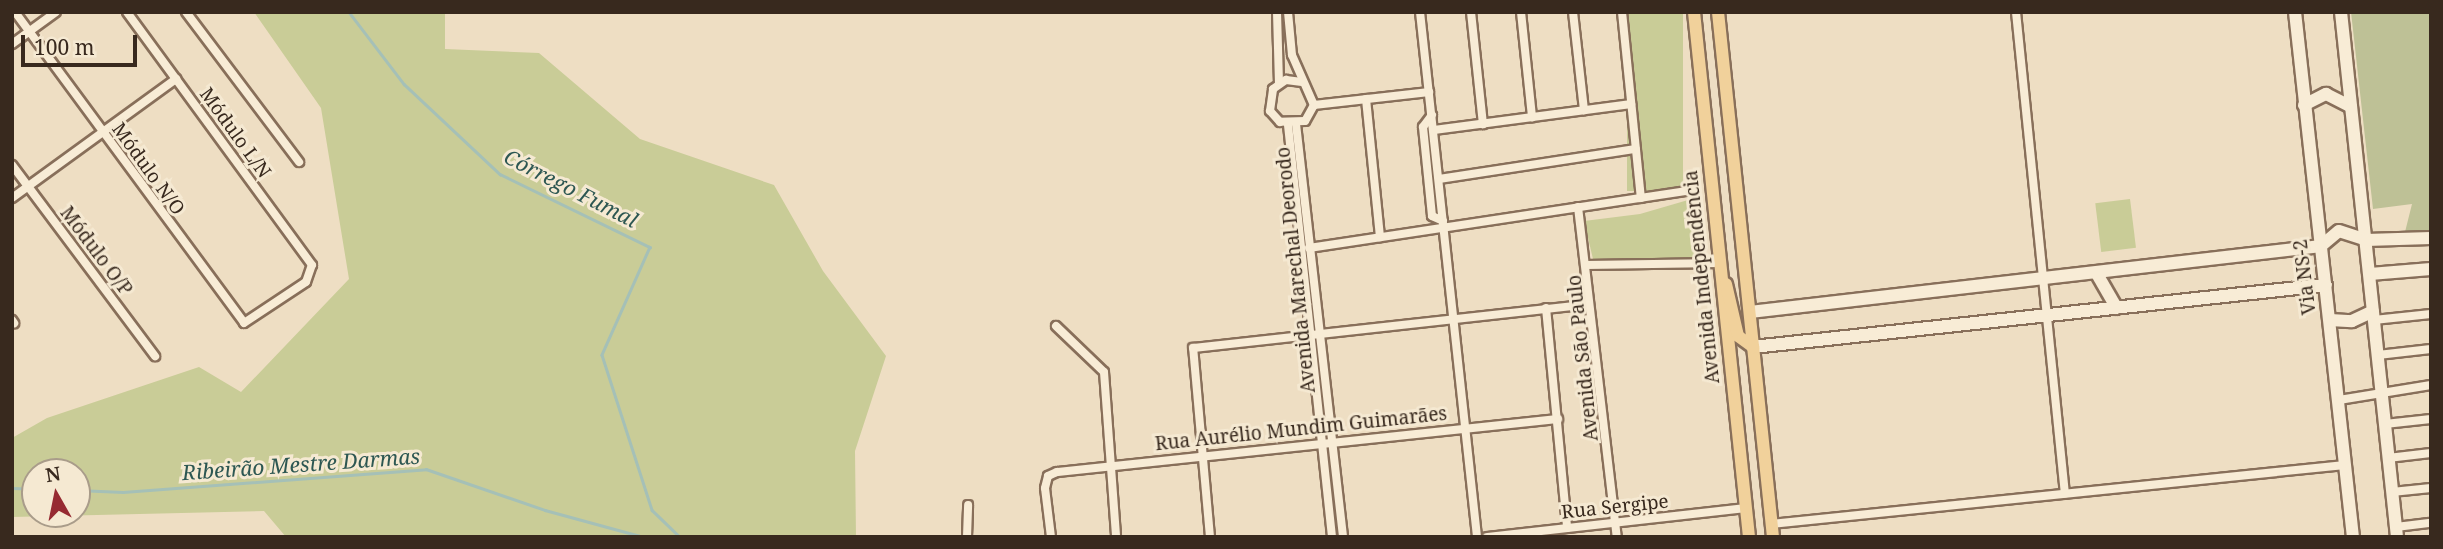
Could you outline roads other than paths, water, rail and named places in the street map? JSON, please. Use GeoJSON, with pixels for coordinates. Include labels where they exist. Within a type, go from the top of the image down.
{"type":"FeatureCollection","features":[{"type":"Feature","properties":{"kind":"main road","name":"Avenida Independência"},"geometry":{"type":"LineString","coordinates":[[1694,12],[1749,537]]}},
{"type":"Feature","properties":{"kind":"main road"},"geometry":{"type":"LineString","coordinates":[[1718,12],[1772,531]]}},
{"type":"Feature","properties":{"kind":"main road"},"geometry":{"type":"LineString","coordinates":[[1714,198],[1724,191],[1737,193]]}},
{"type":"Feature","properties":{"kind":"main road"},"geometry":{"type":"LineString","coordinates":[[1720,267],[1732,298],[1738,336],[1753,347]]}},
{"type":"Feature","properties":{"kind":"main road"},"geometry":{"type":"LineString","coordinates":[[1738,430],[1750,436],[1760,430]]}},
{"type":"Feature","properties":{"kind":"main road"},"geometry":{"type":"LineString","coordinates":[[1740,449],[1763,449]]}},
{"type":"Feature","properties":{"kind":"street","name":"Módulo N/O"},"geometry":{"type":"LineString","coordinates":[[15,12],[244,323]]}},
{"type":"Feature","properties":{"kind":"street"},"geometry":{"type":"LineString","coordinates":[[12,44],[56,12]]}},
{"type":"Feature","properties":{"kind":"street","name":"Módulo L/N"},"geometry":{"type":"LineString","coordinates":[[127,12],[312,265],[312,275],[244,323]]}},
{"type":"Feature","properties":{"kind":"street"},"geometry":{"type":"LineString","coordinates":[[186,12],[299,162]]}},
{"type":"Feature","properties":{"kind":"street"},"geometry":{"type":"LineString","coordinates":[[1277,12],[1279,83],[1269,103],[1275,117],[1292,125],[1305,121],[1314,105],[1312,91],[1302,82],[1292,55],[1288,12]]}},
{"type":"Feature","properties":{"kind":"street"},"geometry":{"type":"LineString","coordinates":[[1420,12],[1477,537]]}},
{"type":"Feature","properties":{"kind":"street"},"geometry":{"type":"LineString","coordinates":[[1471,12],[1483,124]]}},
{"type":"Feature","properties":{"kind":"street"},"geometry":{"type":"LineString","coordinates":[[1521,12],[1532,117]]}},
{"type":"Feature","properties":{"kind":"street"},"geometry":{"type":"LineString","coordinates":[[1573,12],[1584,110]]}},
{"type":"Feature","properties":{"kind":"street"},"geometry":{"type":"LineString","coordinates":[[1622,12],[1641,198]]}},
{"type":"Feature","properties":{"kind":"street"},"geometry":{"type":"LineString","coordinates":[[2016,12],[2065,494]]}},
{"type":"Feature","properties":{"kind":"street","name":"Via NS-2"},"geometry":{"type":"LineString","coordinates":[[2295,12],[2353,537]]}},
{"type":"Feature","properties":{"kind":"street"},"geometry":{"type":"LineString","coordinates":[[2341,12],[2397,532],[2431,523]]}},
{"type":"Feature","properties":{"kind":"street"},"geometry":{"type":"LineString","coordinates":[[12,198],[176,79]]}},
{"type":"Feature","properties":{"kind":"street"},"geometry":{"type":"LineString","coordinates":[[1279,83],[1302,82]]}},
{"type":"Feature","properties":{"kind":"street"},"geometry":{"type":"LineString","coordinates":[[1314,105],[1429,92]]}},
{"type":"Feature","properties":{"kind":"street"},"geometry":{"type":"LineString","coordinates":[[2304,105],[2326,94],[2351,107]]}},
{"type":"Feature","properties":{"kind":"street"},"geometry":{"type":"LineString","coordinates":[[1366,99],[1380,237]]}},
{"type":"Feature","properties":{"kind":"street"},"geometry":{"type":"LineString","coordinates":[[1434,131],[1631,104]]}},
{"type":"Feature","properties":{"kind":"street"},"geometry":{"type":"LineString","coordinates":[[1432,115],[1423,127],[1432,216],[1444,224]]}},
{"type":"Feature","properties":{"kind":"street","name":"Avenida Marechal Deorodo"},"geometry":{"type":"LineString","coordinates":[[1292,125],[1310,248],[1321,444],[1332,537]]}},
{"type":"Feature","properties":{"kind":"street","name":"Avenida Marechal Deorodo"},"geometry":{"type":"LineString","coordinates":[[1292,125],[1314,333],[1343,537]]}},
{"type":"Feature","properties":{"kind":"street"},"geometry":{"type":"LineString","coordinates":[[1439,178],[1636,149]]}},
{"type":"Feature","properties":{"kind":"street","name":"Módulo O/P"},"geometry":{"type":"LineString","coordinates":[[12,165],[155,356]]}},
{"type":"Feature","properties":{"kind":"street"},"geometry":{"type":"LineString","coordinates":[[1310,248],[1444,224],[1694,190]]}},
{"type":"Feature","properties":{"kind":"street"},"geometry":{"type":"LineString","coordinates":[[1431,202],[1441,201]]}},
{"type":"Feature","properties":{"kind":"street"},"geometry":{"type":"LineString","coordinates":[[1578,207],[1586,265]]}},
{"type":"Feature","properties":{"kind":"street"},"geometry":{"type":"LineString","coordinates":[[1750,312],[2321,246],[2339,231],[2366,240],[2431,238]]}},
{"type":"Feature","properties":{"kind":"street","name":"Avenida São Paulo"},"geometry":{"type":"LineString","coordinates":[[1617,537],[1586,265],[1720,267]]}},
{"type":"Feature","properties":{"kind":"street"},"geometry":{"type":"LineString","coordinates":[[2370,275],[2431,269]]}},
{"type":"Feature","properties":{"kind":"street"},"geometry":{"type":"LineString","coordinates":[[2097,274],[2117,307]]}},
{"type":"Feature","properties":{"kind":"street"},"geometry":{"type":"LineString","coordinates":[[1753,347],[2326,285]]}},
{"type":"Feature","properties":{"kind":"street"},"geometry":{"type":"LineString","coordinates":[[1210,537],[1193,348],[1589,304]]}},
{"type":"Feature","properties":{"kind":"street"},"geometry":{"type":"LineString","coordinates":[[1546,308],[1567,528]]}},
{"type":"Feature","properties":{"kind":"street"},"geometry":{"type":"LineString","coordinates":[[2330,320],[2352,321],[2374,315],[2431,314]]}},
{"type":"Feature","properties":{"kind":"street"},"geometry":{"type":"LineString","coordinates":[[1056,326],[1104,372],[1108,465],[1116,537]]}},
{"type":"Feature","properties":{"kind":"street"},"geometry":{"type":"LineString","coordinates":[[2378,355],[2431,349]]}},
{"type":"Feature","properties":{"kind":"street"},"geometry":{"type":"LineString","coordinates":[[2339,400],[2381,391],[2431,385]]}},
{"type":"Feature","properties":{"kind":"street","name":"Rua Aurélio Mundim Guimarães"},"geometry":{"type":"LineString","coordinates":[[1051,537],[1045,488],[1048,476],[1108,465],[1558,419]]}},
{"type":"Feature","properties":{"kind":"street"},"geometry":{"type":"LineString","coordinates":[[2385,424],[2431,419]]}},
{"type":"Feature","properties":{"kind":"street"},"geometry":{"type":"LineString","coordinates":[[2388,458],[2431,453]]}},
{"type":"Feature","properties":{"kind":"street"},"geometry":{"type":"LineString","coordinates":[[1772,531],[2065,494],[2345,465]]}},
{"type":"Feature","properties":{"kind":"street"},"geometry":{"type":"LineString","coordinates":[[2392,492],[2431,488]]}},
{"type":"Feature","properties":{"kind":"street"},"geometry":{"type":"LineString","coordinates":[[967,537],[968,505]]}},
{"type":"Feature","properties":{"kind":"street","name":"Rua Sergipe"},"geometry":{"type":"LineString","coordinates":[[1487,537],[1746,508]]}},
{"type":"Feature","properties":{"kind":"waterway","name":"Córrego Fumal"},"geometry":{"type":"LineString","coordinates":[[349,12],[404,84],[500,174],[650,247],[602,355],[652,510],[680,537]]}},
{"type":"Feature","properties":{"kind":"waterway","name":"Ribeirão Mestre Darmas"},"geometry":{"type":"LineString","coordinates":[[91,491],[123,492],[426,469],[545,510],[644,537]]}},
{"type":"Feature","properties":{"kind":"waterway","name":"Ribeirão Mestre Darmas"},"geometry":{"type":"LineString","coordinates":[[12,488],[21,488]]}}]}
